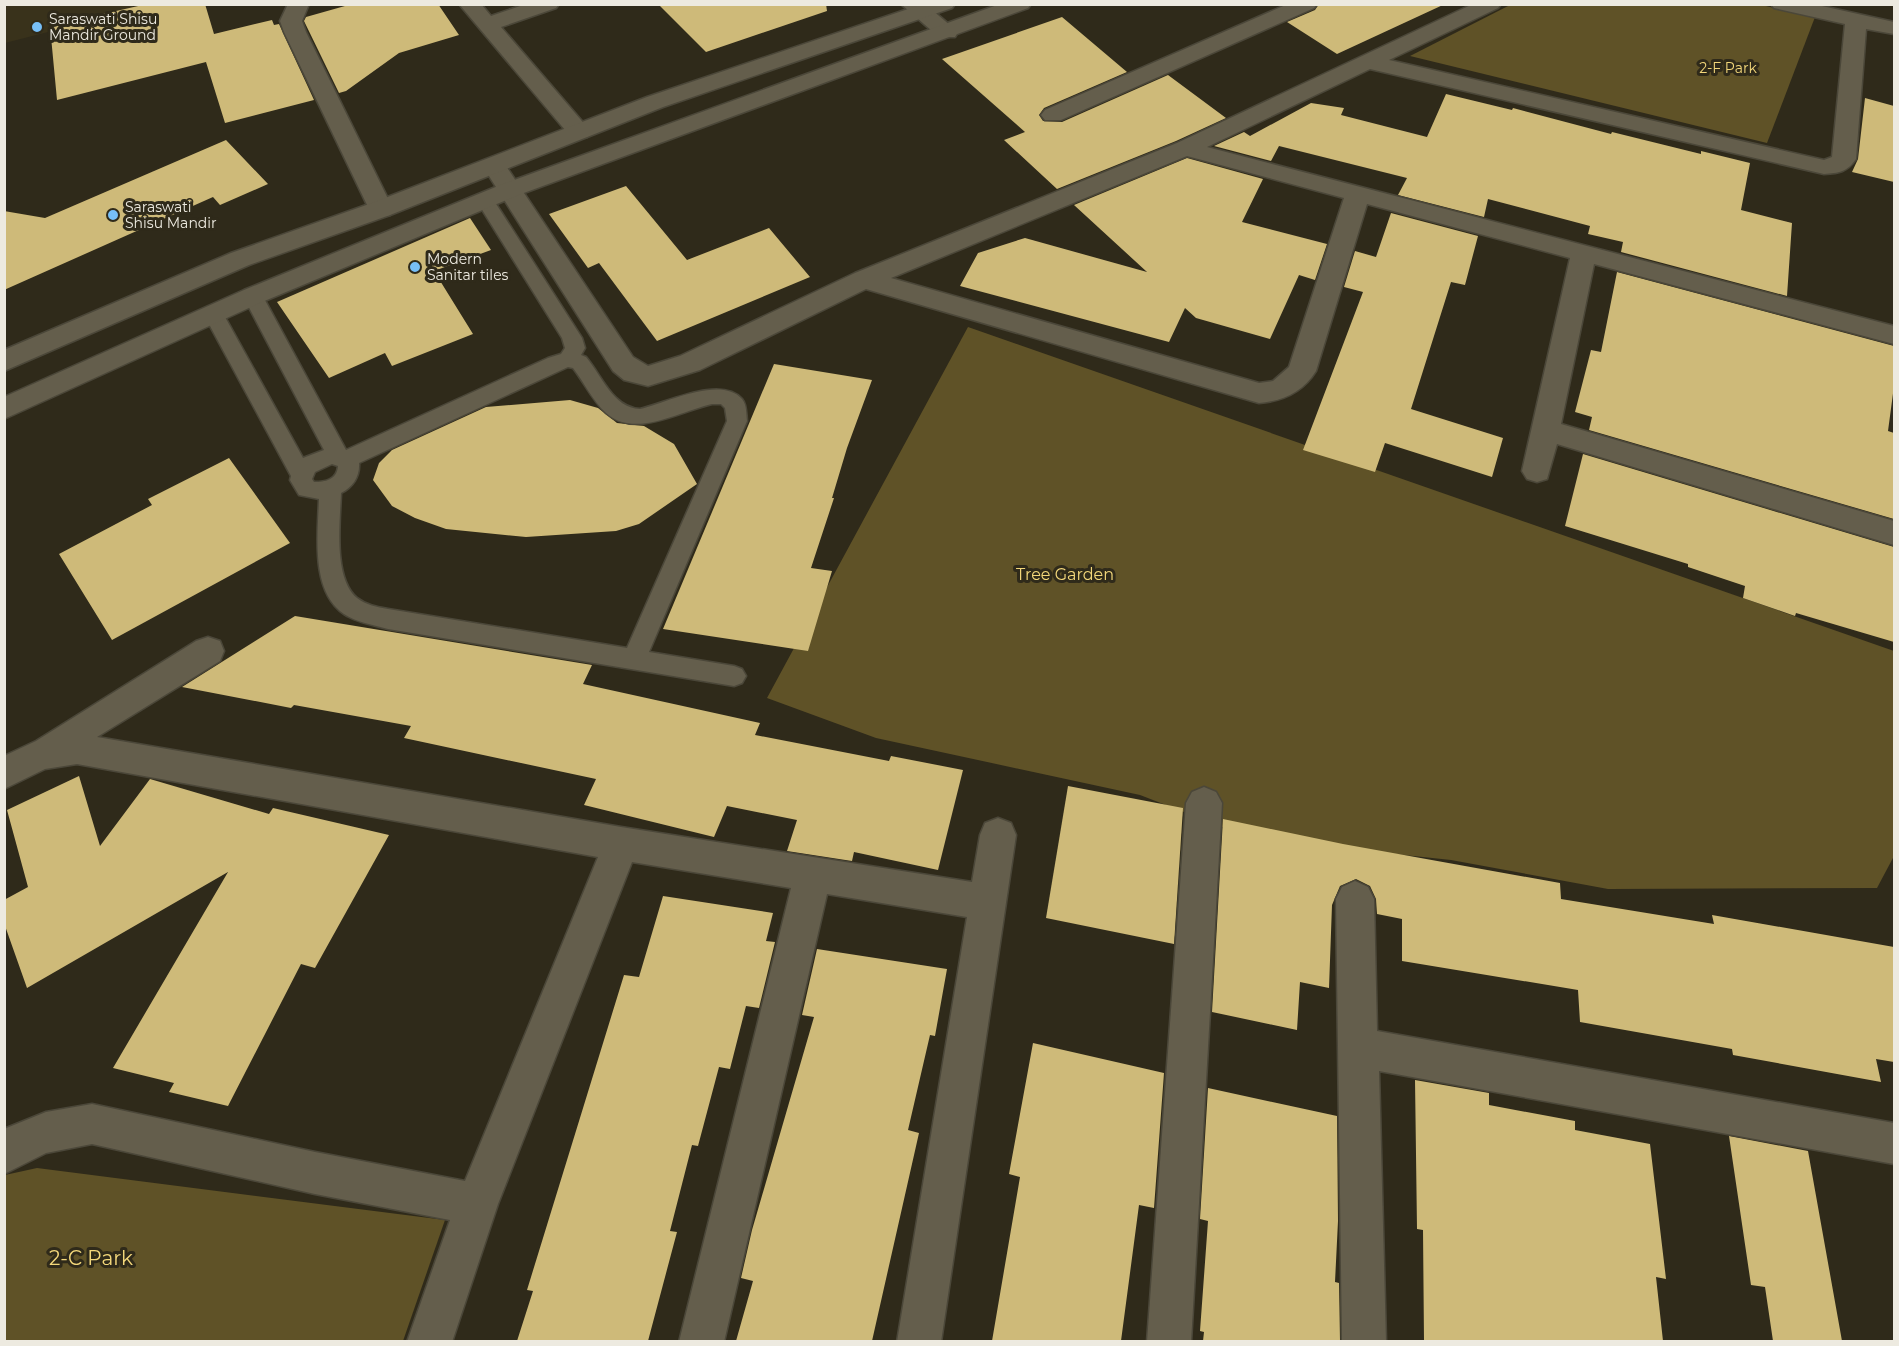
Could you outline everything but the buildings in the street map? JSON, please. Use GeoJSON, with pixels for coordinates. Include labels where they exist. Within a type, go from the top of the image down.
{"type":"FeatureCollection","features":[{"type":"Feature","properties":{"kind":"street"},"geometry":{"type":"LineString","coordinates":[[299,4],[291,21],[295,32],[381,209]]}},
{"type":"Feature","properties":{"kind":"street"},"geometry":{"type":"LineString","coordinates":[[468,4],[579,132]]}},
{"type":"Feature","properties":{"kind":"street"},"geometry":{"type":"LineString","coordinates":[[486,25],[549,4]]}},
{"type":"Feature","properties":{"kind":"street"},"geometry":{"type":"LineString","coordinates":[[4,361],[240,259],[381,209],[656,102],[916,9],[945,4]]}},
{"type":"Feature","properties":{"kind":"street"},"geometry":{"type":"LineString","coordinates":[[4,409],[213,313],[512,189],[1022,4]]}},
{"type":"Feature","properties":{"kind":"street"},"geometry":{"type":"LineString","coordinates":[[1053,115],[1307,4]]}},
{"type":"Feature","properties":{"kind":"street"},"geometry":{"type":"LineString","coordinates":[[494,165],[512,189],[614,350],[634,373],[648,376],[690,363],[864,279],[1185,148],[1491,4]]}},
{"type":"Feature","properties":{"kind":"street"},"geometry":{"type":"LineString","coordinates":[[1781,4],[1894,28]]}},
{"type":"Feature","properties":{"kind":"street"},"geometry":{"type":"LineString","coordinates":[[916,9],[947,32]]}},
{"type":"Feature","properties":{"kind":"street"},"geometry":{"type":"LineString","coordinates":[[1367,62],[1824,167],[1837,166],[1844,159],[1856,20]]}},
{"type":"Feature","properties":{"kind":"street"},"geometry":{"type":"LineString","coordinates":[[1185,148],[1894,335]]}},
{"type":"Feature","properties":{"kind":"street"},"geometry":{"type":"LineString","coordinates":[[864,279],[1258,393],[1278,392],[1291,384],[1302,371],[1358,194]]}},
{"type":"Feature","properties":{"kind":"street"},"geometry":{"type":"LineString","coordinates":[[1537,471],[1584,253]]}},
{"type":"Feature","properties":{"kind":"street"},"geometry":{"type":"LineString","coordinates":[[1547,430],[1894,533]]}},
{"type":"Feature","properties":{"kind":"street"},"geometry":{"type":"LineString","coordinates":[[4,774],[39,755],[208,651]]}},
{"type":"Feature","properties":{"kind":"street"},"geometry":{"type":"LineString","coordinates":[[39,755],[77,748],[621,844],[986,902]]}},
{"type":"Feature","properties":{"kind":"street"},"geometry":{"type":"LineString","coordinates":[[1169,1341],[1204,803]]}},
{"type":"Feature","properties":{"kind":"street"},"geometry":{"type":"LineString","coordinates":[[919,1341],[998,835]]}},
{"type":"Feature","properties":{"kind":"street"},"geometry":{"type":"LineString","coordinates":[[429,1341],[477,1204],[621,844]]}},
{"type":"Feature","properties":{"kind":"street"},"geometry":{"type":"LineString","coordinates":[[701,1341],[813,875]]}},
{"type":"Feature","properties":{"kind":"street"},"geometry":{"type":"LineString","coordinates":[[1355,898],[1360,1048],[1364,1341]]}},
{"type":"Feature","properties":{"kind":"street"},"geometry":{"type":"LineString","coordinates":[[1360,1048],[1894,1144]]}},
{"type":"Feature","properties":{"kind":"street"},"geometry":{"type":"LineString","coordinates":[[4,1153],[15,1145],[61,1128],[92,1124],[315,1173],[477,1204]]}},
{"type":"Feature","properties":{"kind":"lane"},"geometry":{"type":"LineString","coordinates":[[485,200],[572,338],[575,348],[568,360]]}},
{"type":"Feature","properties":{"kind":"lane"},"geometry":{"type":"LineString","coordinates":[[213,313],[301,475],[301,480],[307,489],[330,489],[348,476],[349,464],[342,458],[253,296]]}},
{"type":"Feature","properties":{"kind":"lane"},"geometry":{"type":"LineString","coordinates":[[301,475],[317,459],[342,458],[555,363],[568,360],[579,362],[617,412],[629,417],[660,413],[712,394],[725,395],[734,401],[738,410],[737,421],[634,660]]}},
{"type":"Feature","properties":{"kind":"lane"},"geometry":{"type":"LineString","coordinates":[[330,489],[332,578],[336,593],[359,612],[388,619],[734,676]]}},
{"type":"Feature","properties":{"kind":"shaded area","name":"Saraswati Shisu Mandir Ground"},"geometry":{"type":"Polygon","coordinates":[[[132,4],[134,10],[5,43],[5,5],[132,4]]]}},
{"type":"Feature","properties":{"kind":"green space","name":"2-F Park"},"geometry":{"type":"Polygon","coordinates":[[[1757,4],[1815,17],[1767,143],[1410,56],[1510,5],[1757,4]]]}},
{"type":"Feature","properties":{"kind":"green space","name":"Tree Garden"},"geometry":{"type":"Polygon","coordinates":[[[968,327],[1894,651],[1894,856],[1877,888],[1608,889],[1451,860],[1254,839],[1140,795],[876,738],[767,698],[968,327]]]}},
{"type":"Feature","properties":{"kind":"green space","name":"2-C Park"},"geometry":{"type":"Polygon","coordinates":[[[37,1168],[445,1220],[403,1341],[5,1341],[5,1175],[37,1168]]]}},
{"type":"Feature","properties":{"kind":"place","name":"Saraswati Shisu Mandir Ground"},"geometry":{"type":"Point","coordinates":[37,27]}},
{"type":"Feature","properties":{"kind":"place","name":"Saraswati Shisu Mandir"},"geometry":{"type":"Point","coordinates":[113,215]}},
{"type":"Feature","properties":{"kind":"place","name":"Modern Sanitar tiles"},"geometry":{"type":"Point","coordinates":[415,267]}}]}
